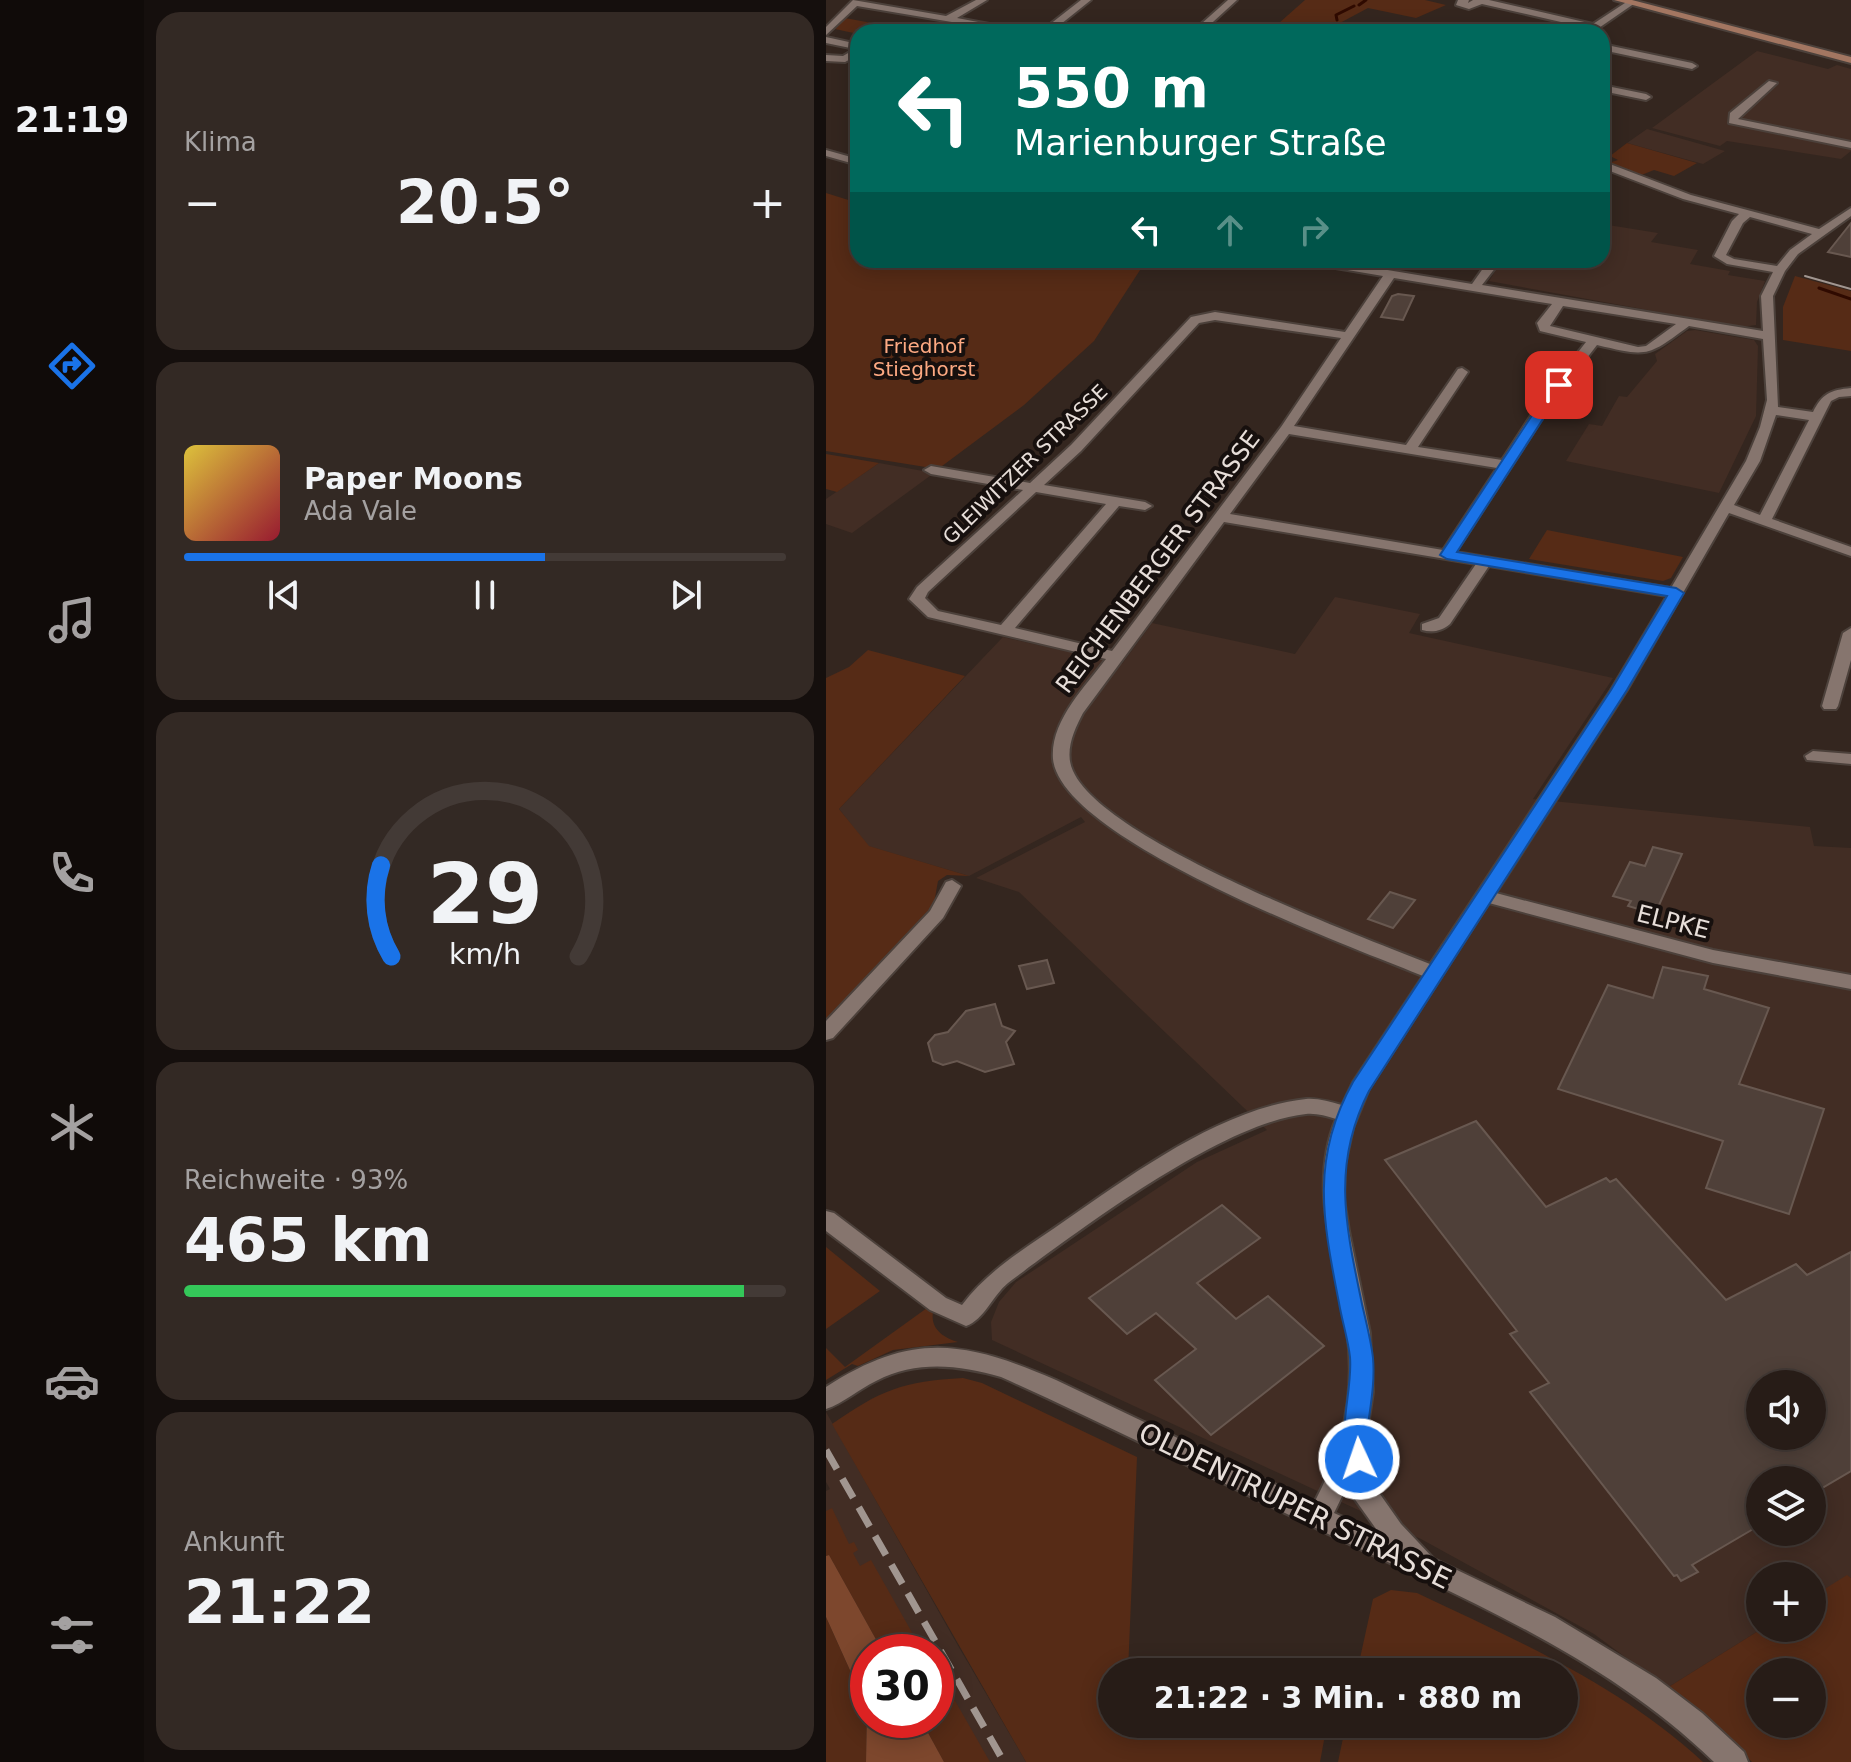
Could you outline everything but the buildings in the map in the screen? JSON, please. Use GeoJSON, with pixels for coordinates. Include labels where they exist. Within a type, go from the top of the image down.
{"type":"FeatureCollection","features":[{"type":"Feature","properties":{"kind":"main road"},"geometry":{"type":"LineString","coordinates":[[1631,1],[1851,58]]}},
{"type":"Feature","properties":{"kind":"street"},"geometry":{"type":"LineString","coordinates":[[949,18],[983,0]]}},
{"type":"Feature","properties":{"kind":"street"},"geometry":{"type":"LineString","coordinates":[[1056,24],[1087,0]]}},
{"type":"Feature","properties":{"kind":"street"},"geometry":{"type":"LineString","coordinates":[[1206,24],[1233,0]]}},
{"type":"Feature","properties":{"kind":"street"},"geometry":{"type":"LineString","coordinates":[[1465,0],[1459,3],[1469,6],[1479,0],[1569,24]]}},
{"type":"Feature","properties":{"kind":"street"},"geometry":{"type":"LineString","coordinates":[[1599,24],[1631,1]]}},
{"type":"Feature","properties":{"kind":"street"},"geometry":{"type":"LineString","coordinates":[[826,32],[856,2],[982,24]]}},
{"type":"Feature","properties":{"kind":"street"},"geometry":{"type":"LineString","coordinates":[[826,40],[850,47]]}},
{"type":"Feature","properties":{"kind":"street"},"geometry":{"type":"LineString","coordinates":[[1610,49],[1692,66]]}},
{"type":"Feature","properties":{"kind":"street"},"geometry":{"type":"LineString","coordinates":[[845,59],[850,55]]}},
{"type":"Feature","properties":{"kind":"street"},"geometry":{"type":"LineString","coordinates":[[826,58],[850,60]]}},
{"type":"Feature","properties":{"kind":"street"},"geometry":{"type":"LineString","coordinates":[[1772,83],[1734,115],[1733,121],[1851,145]]}},
{"type":"Feature","properties":{"kind":"street"},"geometry":{"type":"LineString","coordinates":[[1610,90],[1646,97]]}},
{"type":"Feature","properties":{"kind":"street"},"geometry":{"type":"LineString","coordinates":[[826,153],[850,160]]}},
{"type":"Feature","properties":{"kind":"street"},"geometry":{"type":"LineString","coordinates":[[1610,167],[1687,197],[1818,232]]}},
{"type":"Feature","properties":{"kind":"street"},"geometry":{"type":"LineString","coordinates":[[1319,1517],[1343,1472],[1361,1398],[1361,1357],[1337,1235],[1332,1190],[1336,1150],[1346,1114],[1360,1087],[1619,690],[1757,453],[1772,410],[1766,302],[1771,288],[1794,252],[1851,211]]}},
{"type":"Feature","properties":{"kind":"street"},"geometry":{"type":"LineString","coordinates":[[1748,213],[1738,221],[1720,256],[1731,262],[1780,270]]}},
{"type":"Feature","properties":{"kind":"street"},"geometry":{"type":"LineString","coordinates":[[1358,268],[1770,336]]}},
{"type":"Feature","properties":{"kind":"street"},"geometry":{"type":"LineString","coordinates":[[1476,286],[1489,268]]}},
{"type":"Feature","properties":{"kind":"street","name":"REICHENBERGER STRASSE"},"geometry":{"type":"LineString","coordinates":[[1391,273],[1286,429],[1114,656],[1066,727],[1061,751],[1065,773],[1078,795],[1109,820],[1229,885],[1434,973]]}},
{"type":"Feature","properties":{"kind":"street"},"geometry":{"type":"LineString","coordinates":[[1560,301],[1543,323],[1544,328],[1645,351],[1686,323]]}},
{"type":"Feature","properties":{"kind":"street","name":"GLEIWITZER STRASSE"},"geometry":{"type":"LineString","coordinates":[[1114,656],[933,614],[917,599],[922,590],[1076,448],[1195,320],[1215,316],[1349,336]]}},
{"type":"Feature","properties":{"kind":"street"},"geometry":{"type":"LineString","coordinates":[[1447,555],[1548,400],[1593,341]]}},
{"type":"Feature","properties":{"kind":"street"},"geometry":{"type":"LineString","coordinates":[[1410,449],[1462,372]]}},
{"type":"Feature","properties":{"kind":"street"},"geometry":{"type":"LineString","coordinates":[[1764,521],[1831,395],[1851,392]]}},
{"type":"Feature","properties":{"kind":"street"},"geometry":{"type":"LineString","coordinates":[[1772,410],[1817,417]]}},
{"type":"Feature","properties":{"kind":"street"},"geometry":{"type":"LineString","coordinates":[[1286,429],[1506,465]]}},
{"type":"Feature","properties":{"kind":"street"},"geometry":{"type":"LineString","coordinates":[[931,470],[1145,506]]}},
{"type":"Feature","properties":{"kind":"street"},"geometry":{"type":"LineString","coordinates":[[1005,630],[1116,501]]}},
{"type":"Feature","properties":{"kind":"street"},"geometry":{"type":"LineString","coordinates":[[1725,507],[1851,552]]}},
{"type":"Feature","properties":{"kind":"street"},"geometry":{"type":"LineString","coordinates":[[1220,517],[1676,593]]}},
{"type":"Feature","properties":{"kind":"street"},"geometry":{"type":"LineString","coordinates":[[1427,627],[1438,626],[1445,621],[1485,561]]}},
{"type":"Feature","properties":{"kind":"street"},"geometry":{"type":"LineString","coordinates":[[1830,706],[1851,633]]}},
{"type":"Feature","properties":{"kind":"street"},"geometry":{"type":"LineString","coordinates":[[1813,756],[1851,759]]}},
{"type":"Feature","properties":{"kind":"street"},"geometry":{"type":"LineString","coordinates":[[826,1033],[937,914],[952,886]]}},
{"type":"Feature","properties":{"kind":"street","name":"ELPKE"},"geometry":{"type":"LineString","coordinates":[[1486,896],[1733,961],[1851,982]]}},
{"type":"Feature","properties":{"kind":"street"},"geometry":{"type":"LineString","coordinates":[[826,1219],[938,1304],[966,1317],[998,1279],[1144,1181],[1218,1137],[1262,1118],[1308,1106],[1346,1114]]}},
{"type":"Feature","properties":{"kind":"street","name":"OLDENTRUPER STRASSE"},"geometry":{"type":"LineString","coordinates":[[826,1399],[863,1375],[894,1362],[942,1354],[969,1357],[1029,1379],[1559,1634],[1635,1678],[1716,1743],[1734,1762]]}},
{"type":"Feature","properties":{"kind":"street"},"geometry":{"type":"LineString","coordinates":[[1355,1429],[1363,1490],[1392,1532],[1437,1573]]}},
{"type":"Feature","properties":{"kind":"shaded area"},"geometry":{"type":"Polygon","coordinates":[[[1757,51],[1828,69],[1837,65],[1851,69],[1851,151],[1841,159],[1727,141],[1720,146],[1652,128],[1757,51]]]}},
{"type":"Feature","properties":{"kind":"shaded area"},"geometry":{"type":"Polygon","coordinates":[[[1647,129],[1725,151],[1703,164],[1627,143],[1647,129]]]}},
{"type":"Feature","properties":{"kind":"shaded area"},"geometry":{"type":"Polygon","coordinates":[[[1610,225],[1658,233],[1651,242],[1698,250],[1690,264],[1765,281],[1757,302],[1756,325],[1741,327],[1489,281],[1497,268],[1610,268],[1610,225]]]}},
{"type":"Feature","properties":{"kind":"shaded area"},"geometry":{"type":"Polygon","coordinates":[[[1687,331],[1754,340],[1758,346],[1756,416],[1719,493],[1566,461],[1589,424],[1602,426],[1619,396],[1627,397],[1657,361],[1655,354],[1687,331]]]}},
{"type":"Feature","properties":{"kind":"shaded area"},"geometry":{"type":"Polygon","coordinates":[[[879,463],[934,473],[852,533],[826,524],[826,499],[879,463]]]}},
{"type":"Feature","properties":{"kind":"shaded area"},"geometry":{"type":"Polygon","coordinates":[[[1335,597],[1420,614],[1409,633],[1613,678],[1533,799],[1810,827],[1814,846],[1851,848],[1851,1578],[1847,1576],[1826,1589],[1826,1562],[1746,1562],[1746,1639],[1667,1688],[1594,1634],[1421,1539],[992,1340],[991,1322],[999,1302],[1016,1282],[1197,1162],[1267,1130],[1019,892],[976,878],[1085,822],[1081,817],[969,876],[868,846],[839,809],[1003,637],[1122,664],[1152,623],[1295,654],[1335,597]]]}},
{"type":"Feature","properties":{"kind":"shaded area"},"geometry":{"type":"Polygon","coordinates":[[[826,1412],[951,1634],[873,1634],[829,1555],[826,1556],[826,1491],[830,1489],[826,1482],[826,1412]]]}},
{"type":"Feature","properties":{"kind":"shaded area"},"geometry":{"type":"Polygon","coordinates":[[[829,1555],[873,1634],[850,1634],[850,1670],[826,1617],[826,1556],[829,1555]]]}},
{"type":"Feature","properties":{"kind":"shaded area"},"geometry":{"type":"Polygon","coordinates":[[[954,1639],[1026,1762],[944,1762],[931,1738],[954,1738],[954,1639]]]}},
{"type":"Feature","properties":{"kind":"shaded area"},"geometry":{"type":"Polygon","coordinates":[[[866,1738],[931,1738],[944,1762],[866,1762],[866,1738]]]}},
{"type":"Feature","properties":{"kind":"green space"},"geometry":{"type":"Polygon","coordinates":[[[1305,0],[1425,0],[1446,5],[1416,18],[1368,8],[1338,24],[1278,24],[1305,0]]]}},
{"type":"Feature","properties":{"kind":"green space"},"geometry":{"type":"Polygon","coordinates":[[[845,18],[877,24],[850,24],[850,32],[835,29],[845,18]]]}},
{"type":"Feature","properties":{"kind":"green space"},"geometry":{"type":"Polygon","coordinates":[[[1627,143],[1697,163],[1674,176],[1654,170],[1639,176],[1610,163],[1618,160],[1610,156],[1627,143]]]}},
{"type":"Feature","properties":{"kind":"green space","name":"Friedhof Stieghorst"},"geometry":{"type":"Polygon","coordinates":[[[826,193],[850,200],[850,268],[1141,268],[1094,341],[1024,405],[938,469],[826,451],[826,193]]]}},
{"type":"Feature","properties":{"kind":"green space"},"geometry":{"type":"Polygon","coordinates":[[[1795,276],[1851,291],[1851,351],[1783,340],[1783,307],[1795,276]]]}},
{"type":"Feature","properties":{"kind":"green space"},"geometry":{"type":"Polygon","coordinates":[[[826,454],[879,463],[837,492],[826,489],[826,454]]]}},
{"type":"Feature","properties":{"kind":"green space"},"geometry":{"type":"Polygon","coordinates":[[[1547,530],[1683,557],[1671,578],[1663,581],[1529,559],[1547,530]]]}},
{"type":"Feature","properties":{"kind":"green space"},"geometry":{"type":"Polygon","coordinates":[[[868,650],[965,676],[839,809],[869,846],[969,876],[947,875],[938,881],[934,903],[925,918],[826,1023],[826,678],[849,667],[868,650]]]}},
{"type":"Feature","properties":{"kind":"green space"},"geometry":{"type":"Polygon","coordinates":[[[826,1247],[880,1291],[826,1329],[826,1247]]]}},
{"type":"Feature","properties":{"kind":"green space"},"geometry":{"type":"Polygon","coordinates":[[[927,1308],[933,1312],[939,1332],[958,1342],[893,1350],[858,1366],[852,1364],[826,1380],[826,1348],[845,1367],[927,1308]]]}},
{"type":"Feature","properties":{"kind":"green space"},"geometry":{"type":"Polygon","coordinates":[[[963,1378],[982,1383],[1137,1457],[1129,1658],[1098,1658],[1098,1738],[1324,1738],[1320,1762],[1026,1762],[832,1424],[879,1395],[924,1382],[963,1378]]]}},
{"type":"Feature","properties":{"kind":"green space"},"geometry":{"type":"Polygon","coordinates":[[[832,1508],[849,1544],[854,1542],[858,1550],[853,1553],[860,1566],[871,1560],[913,1634],[873,1634],[829,1555],[826,1556],[826,1511],[832,1508]]]}},
{"type":"Feature","properties":{"kind":"green space"},"geometry":{"type":"Polygon","coordinates":[[[1847,1575],[1851,1578],[1851,1762],[1752,1762],[1696,1709],[1667,1688],[1746,1639],[1746,1642],[1826,1642],[1826,1588],[1847,1575]]]}},
{"type":"Feature","properties":{"kind":"green space"},"geometry":{"type":"Polygon","coordinates":[[[1391,1590],[1417,1593],[1549,1658],[1360,1658],[1373,1599],[1391,1590]]]}},
{"type":"Feature","properties":{"kind":"green space"},"geometry":{"type":"Polygon","coordinates":[[[826,1617],[850,1670],[850,1738],[866,1738],[866,1762],[826,1762],[826,1617]]]}},
{"type":"Feature","properties":{"kind":"green space"},"geometry":{"type":"Polygon","coordinates":[[[1578,1673],[1638,1710],[1703,1762],[1338,1762],[1343,1738],[1578,1738],[1578,1673]]]}},
{"type":"Feature","properties":{"kind":"green space"},"geometry":{"type":"Polygon","coordinates":[[[954,1699],[990,1762],[944,1762],[931,1738],[954,1738],[954,1699]]]}},
{"type":"Feature","properties":{"kind":"waterway"},"geometry":{"type":"LineString","coordinates":[[1359,5],[1366,0]]}},
{"type":"Feature","properties":{"kind":"waterway"},"geometry":{"type":"LineString","coordinates":[[1337,20],[1336,15],[1354,6]]}},
{"type":"Feature","properties":{"kind":"waterway"},"geometry":{"type":"LineString","coordinates":[[1819,288],[1851,299]]}},
{"type":"Feature","properties":{"kind":"tram line"},"geometry":{"type":"LineString","coordinates":[[1805,276],[1851,289]]}},
{"type":"Feature","properties":{"kind":"railway"},"geometry":{"type":"LineString","coordinates":[[826,1450],[1004,1762]]}},
{"type":"Feature","properties":{"kind":"route"},"geometry":{"type":"LineString","coordinates":[[1359,1459],[1355,1429],[1361,1398],[1361,1357],[1337,1235],[1332,1190],[1336,1150],[1346,1114],[1360,1087],[1619,690],[1676,593],[1447,555],[1559,385]]}}]}
